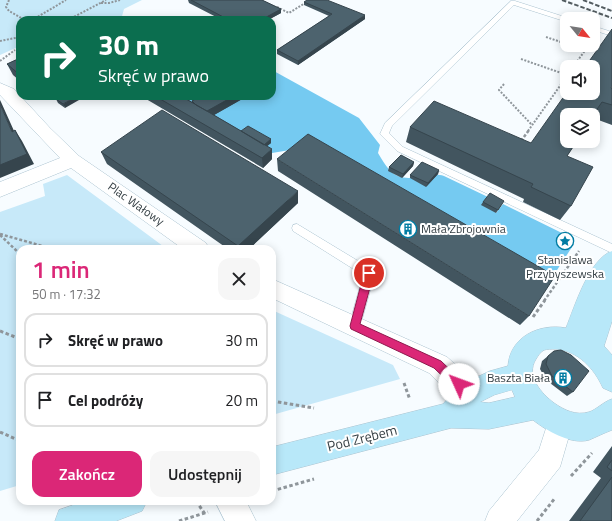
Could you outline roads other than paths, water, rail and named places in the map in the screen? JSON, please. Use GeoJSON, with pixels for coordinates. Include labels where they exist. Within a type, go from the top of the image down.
{"type":"FeatureCollection","features":[{"type":"Feature","properties":{"kind":"street","name":"Plac Wałowy"},"geometry":{"type":"LineString","coordinates":[[4,90],[73,160],[193,245]]}},
{"type":"Feature","properties":{"kind":"street"},"geometry":{"type":"LineString","coordinates":[[0,190],[73,160]]}},
{"type":"Feature","properties":{"kind":"street"},"geometry":{"type":"LineString","coordinates":[[582,346],[612,288],[612,257]]}},
{"type":"Feature","properties":{"kind":"street"},"geometry":{"type":"LineString","coordinates":[[276,290],[438,365],[469,394]]}},
{"type":"Feature","properties":{"kind":"street"},"geometry":{"type":"LineString","coordinates":[[612,379],[602,361],[582,346],[558,338],[545,338],[534,342],[525,350],[520,361],[520,374],[526,391],[537,406],[560,422],[576,427],[591,426],[603,421],[612,412]]}},
{"type":"Feature","properties":{"kind":"street"},"geometry":{"type":"LineString","coordinates":[[451,415],[469,394],[496,382],[520,374]]}},
{"type":"Feature","properties":{"kind":"street","name":"Pod Zrębem"},"geometry":{"type":"LineString","coordinates":[[276,459],[451,415],[489,416],[537,406]]}},
{"type":"Feature","properties":{"kind":"street"},"geometry":{"type":"LineString","coordinates":[[498,521],[550,457],[560,422]]}},
{"type":"Feature","properties":{"kind":"street"},"geometry":{"type":"LineString","coordinates":[[70,521],[120,505]]}},
{"type":"Feature","properties":{"kind":"street"},"geometry":{"type":"LineString","coordinates":[[214,511],[242,521]]}},
{"type":"Feature","properties":{"kind":"lane"},"geometry":{"type":"LineString","coordinates":[[560,17],[513,2],[388,125],[384,134],[400,149],[612,257]]}},
{"type":"Feature","properties":{"kind":"lane"},"geometry":{"type":"LineString","coordinates":[[600,30],[612,34]]}},
{"type":"Feature","properties":{"kind":"lane"},"geometry":{"type":"LineString","coordinates":[[297,228],[369,273],[355,326]]}},
{"type":"Feature","properties":{"kind":"railway"},"geometry":{"type":"LineString","coordinates":[[562,0],[612,18]]}},
{"type":"Feature","properties":{"kind":"railway"},"geometry":{"type":"LineString","coordinates":[[583,0],[612,11]]}},
{"type":"Feature","properties":{"kind":"place","name":"Mała Zbrojownia"},"geometry":{"type":"Point","coordinates":[408,229]}},
{"type":"Feature","properties":{"kind":"place","name":"Stanislawa Przybyszewska"},"geometry":{"type":"Point","coordinates":[565,241]}},
{"type":"Feature","properties":{"kind":"place","name":"Baszta Biała"},"geometry":{"type":"Point","coordinates":[563,378]}}]}
